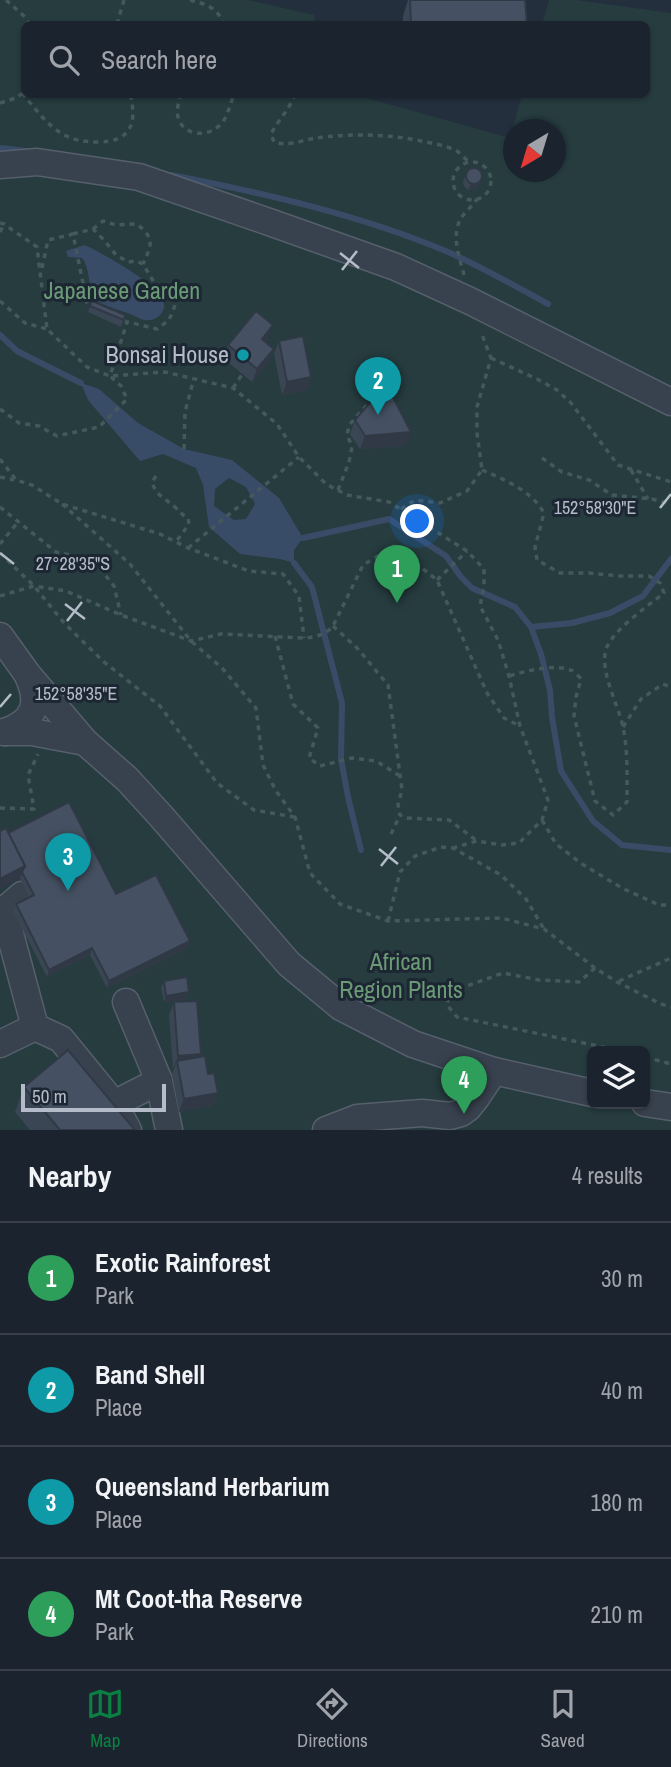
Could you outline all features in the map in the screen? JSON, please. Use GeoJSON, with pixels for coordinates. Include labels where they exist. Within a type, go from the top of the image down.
{"type":"FeatureCollection","features":[{"type":"Feature","properties":{"kind":"street"},"geometry":{"type":"LineString","coordinates":[[0,165],[37,162],[139,177],[396,267],[671,402]]}},
{"type":"Feature","properties":{"kind":"street"},"geometry":{"type":"LineString","coordinates":[[0,636],[28,675],[85,742],[127,779],[289,964],[341,1007],[413,1044],[494,1071],[587,1092]]}},
{"type":"Feature","properties":{"kind":"street"},"geometry":{"type":"LineString","coordinates":[[0,662],[15,665],[28,675],[35,691],[29,718],[18,727],[3,732]]}},
{"type":"Feature","properties":{"kind":"street"},"geometry":{"type":"LineString","coordinates":[[3,732],[32,732],[85,742]]}},
{"type":"Feature","properties":{"kind":"street"},"geometry":{"type":"LineString","coordinates":[[22,895],[8,907],[8,926],[35,1027]]}},
{"type":"Feature","properties":{"kind":"street"},"geometry":{"type":"LineString","coordinates":[[126,1002],[159,1082],[169,1130]]}},
{"type":"Feature","properties":{"kind":"street"},"geometry":{"type":"LineString","coordinates":[[0,1044],[35,1027]]}},
{"type":"Feature","properties":{"kind":"street"},"geometry":{"type":"LineString","coordinates":[[35,1027],[61,1039],[114,1104],[128,1130]]}},
{"type":"Feature","properties":{"kind":"street"},"geometry":{"type":"LineString","coordinates":[[326,1130],[357,1118],[422,1113],[450,1116],[461,1113],[476,1098],[494,1071]]}},
{"type":"Feature","properties":{"kind":"street"},"geometry":{"type":"LineString","coordinates":[[114,1104],[159,1082]]}},
{"type":"Feature","properties":{"kind":"street"},"geometry":{"type":"LineString","coordinates":[[650,1104],[671,1107]]}},
{"type":"Feature","properties":{"kind":"path"},"geometry":{"type":"LineString","coordinates":[[6,0],[27,21]]}},
{"type":"Feature","properties":{"kind":"path"},"geometry":{"type":"LineString","coordinates":[[118,21],[124,0]]}},
{"type":"Feature","properties":{"kind":"path"},"geometry":{"type":"LineString","coordinates":[[190,0],[216,10],[222,21]]}},
{"type":"Feature","properties":{"kind":"path"},"geometry":{"type":"LineString","coordinates":[[0,103],[21,94]]}},
{"type":"Feature","properties":{"kind":"path"},"geometry":{"type":"LineString","coordinates":[[29,98],[49,124],[62,134],[88,142],[118,140],[127,132],[132,123],[131,98]]}},
{"type":"Feature","properties":{"kind":"path"},"geometry":{"type":"LineString","coordinates":[[180,98],[178,119],[184,129],[200,134],[221,124],[233,98]]}},
{"type":"Feature","properties":{"kind":"path"},"geometry":{"type":"LineString","coordinates":[[294,98],[271,134],[274,142],[280,145],[295,141],[369,134],[442,145],[458,152],[469,162]]}},
{"type":"Feature","properties":{"kind":"path"},"geometry":{"type":"LineString","coordinates":[[469,162],[482,164],[490,174],[487,192],[477,199],[471,200],[460,195],[454,184],[455,173],[463,164],[469,162]]}},
{"type":"Feature","properties":{"kind":"path"},"geometry":{"type":"LineString","coordinates":[[461,263],[456,236],[459,221],[477,199]]}},
{"type":"Feature","properties":{"kind":"path"},"geometry":{"type":"LineString","coordinates":[[37,247],[48,240],[93,229],[103,221],[117,225],[137,224],[148,233],[150,244],[143,264]]}},
{"type":"Feature","properties":{"kind":"path"},"geometry":{"type":"LineString","coordinates":[[0,233],[2,224],[37,247],[47,329]]}},
{"type":"Feature","properties":{"kind":"path"},"geometry":{"type":"LineString","coordinates":[[93,229],[116,255],[128,262],[143,264],[155,284],[174,298],[176,303],[169,320],[157,329],[117,317]]}},
{"type":"Feature","properties":{"kind":"path"},"geometry":{"type":"LineString","coordinates":[[73,234],[87,303],[97,308]]}},
{"type":"Feature","properties":{"kind":"path"},"geometry":{"type":"LineString","coordinates":[[41,274],[48,240]]}},
{"type":"Feature","properties":{"kind":"path"},"geometry":{"type":"LineString","coordinates":[[150,244],[157,245]]}},
{"type":"Feature","properties":{"kind":"path"},"geometry":{"type":"LineString","coordinates":[[0,301],[25,323],[47,329],[88,367],[110,376],[121,386],[127,399],[99,427],[57,436],[39,426],[19,423],[0,409]]}},
{"type":"Feature","properties":{"kind":"path"},"geometry":{"type":"LineString","coordinates":[[401,509],[415,499],[440,503],[467,491],[482,470],[477,407],[491,358],[470,301]]}},
{"type":"Feature","properties":{"kind":"path"},"geometry":{"type":"LineString","coordinates":[[110,376],[128,321]]}},
{"type":"Feature","properties":{"kind":"path"},"geometry":{"type":"LineString","coordinates":[[491,358],[557,390],[618,465],[671,482]]}},
{"type":"Feature","properties":{"kind":"path"},"geometry":{"type":"LineString","coordinates":[[110,376],[165,372],[233,388],[277,424],[299,457],[326,484],[347,495],[389,502],[467,551],[484,569],[480,606],[498,640],[520,726],[548,800],[542,820],[519,843],[502,845],[477,841],[453,849]]}},
{"type":"Feature","properties":{"kind":"path"},"geometry":{"type":"LineString","coordinates":[[233,388],[243,373]]}},
{"type":"Feature","properties":{"kind":"path"},"geometry":{"type":"LineString","coordinates":[[184,449],[185,412],[194,378]]}},
{"type":"Feature","properties":{"kind":"path"},"geometry":{"type":"LineString","coordinates":[[338,490],[352,447],[347,434],[350,424],[377,394]]}},
{"type":"Feature","properties":{"kind":"path"},"geometry":{"type":"LineString","coordinates":[[188,548],[299,457]]}},
{"type":"Feature","properties":{"kind":"path"},"geometry":{"type":"LineString","coordinates":[[542,458],[562,472],[589,480],[612,495],[671,504]]}},
{"type":"Feature","properties":{"kind":"path"},"geometry":{"type":"LineString","coordinates":[[0,460],[16,480]]}},
{"type":"Feature","properties":{"kind":"path"},"geometry":{"type":"LineString","coordinates":[[482,470],[512,484],[537,501],[544,513],[534,547],[537,560],[561,573],[649,576],[660,583],[664,593]]}},
{"type":"Feature","properties":{"kind":"path"},"geometry":{"type":"LineString","coordinates":[[631,470],[648,499]]}},
{"type":"Feature","properties":{"kind":"path"},"geometry":{"type":"LineString","coordinates":[[156,475],[152,482],[154,491],[188,519],[189,524],[176,542]]}},
{"type":"Feature","properties":{"kind":"path"},"geometry":{"type":"LineString","coordinates":[[0,477],[32,485],[62,504],[130,564],[191,641],[222,668],[256,708],[263,765],[276,791],[295,817],[310,873],[340,904],[388,921],[501,918],[544,929]]}},
{"type":"Feature","properties":{"kind":"path"},"geometry":{"type":"LineString","coordinates":[[62,504],[160,534],[188,548],[249,571],[283,574],[299,596],[303,638]]}},
{"type":"Feature","properties":{"kind":"path"},"geometry":{"type":"LineString","coordinates":[[0,507],[56,552],[93,560],[114,586],[121,615]]}},
{"type":"Feature","properties":{"kind":"path"},"geometry":{"type":"LineString","coordinates":[[0,544],[18,522]]}},
{"type":"Feature","properties":{"kind":"path"},"geometry":{"type":"LineString","coordinates":[[0,596],[34,586],[66,591],[191,641],[222,634],[316,637],[333,626],[363,565],[394,546],[437,579],[487,693],[503,718],[520,726]]}},
{"type":"Feature","properties":{"kind":"path"},"geometry":{"type":"LineString","coordinates":[[437,579],[467,551]]}},
{"type":"Feature","properties":{"kind":"path"},"geometry":{"type":"LineString","coordinates":[[0,553],[104,662],[160,706],[217,783],[254,810],[295,817]]}},
{"type":"Feature","properties":{"kind":"path"},"geometry":{"type":"LineString","coordinates":[[664,593],[671,595]]}},
{"type":"Feature","properties":{"kind":"path"},"geometry":{"type":"LineString","coordinates":[[509,676],[530,670],[557,668],[573,671],[581,679],[574,716],[595,801],[613,815],[627,802],[627,769],[623,727],[607,675],[605,652],[621,627],[664,593]]}},
{"type":"Feature","properties":{"kind":"path"},"geometry":{"type":"LineString","coordinates":[[333,626],[358,649],[388,685],[402,790],[398,805],[400,815],[391,834]]}},
{"type":"Feature","properties":{"kind":"path"},"geometry":{"type":"LineString","coordinates":[[275,636],[293,704],[318,728],[309,758],[320,766],[352,758],[376,761],[400,776]]}},
{"type":"Feature","properties":{"kind":"path"},"geometry":{"type":"LineString","coordinates":[[623,727],[641,699],[663,684],[671,687]]}},
{"type":"Feature","properties":{"kind":"path"},"geometry":{"type":"LineString","coordinates":[[0,808],[34,809],[28,775],[41,747]]}},
{"type":"Feature","properties":{"kind":"path"},"geometry":{"type":"LineString","coordinates":[[400,815],[407,818],[449,820],[477,841]]}},
{"type":"Feature","properties":{"kind":"path"},"geometry":{"type":"LineString","coordinates":[[542,820],[556,844],[582,864],[622,888],[659,905],[671,905]]}},
{"type":"Feature","properties":{"kind":"path"},"geometry":{"type":"LineString","coordinates":[[388,921],[400,872],[415,856],[441,847],[453,849],[501,875],[526,899],[544,929],[595,968],[617,982],[671,1007]]}},
{"type":"Feature","properties":{"kind":"path"},"geometry":{"type":"LineString","coordinates":[[617,982],[671,958]]}},
{"type":"Feature","properties":{"kind":"path"},"geometry":{"type":"LineString","coordinates":[[595,968],[579,982],[503,974],[450,992],[447,1005],[457,1017],[599,1046]]}},
{"type":"Feature","properties":{"kind":"path"},"geometry":{"type":"LineString","coordinates":[[650,1058],[671,1064]]}},
{"type":"Feature","properties":{"kind":"green space"},"geometry":{"type":"Polygon","coordinates":[[[0,0],[248,0],[314,15],[315,21],[21,21],[21,98],[367,98],[503,136],[503,182],[566,182],[566,119],[515,119],[521,98],[650,98],[650,21],[543,21],[549,0],[577,0],[671,13],[671,1130],[0,1130],[0,0]]]}},
{"type":"Feature","properties":{"kind":"water"},"geometry":{"type":"Polygon","coordinates":[[[85,245],[151,286],[163,301],[164,309],[160,315],[143,320],[99,302],[92,293],[82,258],[68,257],[66,251],[85,245]]]}},
{"type":"Feature","properties":{"kind":"water"},"geometry":{"type":"Polygon","coordinates":[[[81,383],[99,389],[138,423],[184,449],[232,460],[279,498],[303,538],[294,550],[294,563],[240,554],[209,527],[203,485],[196,468],[163,454],[140,461],[88,400],[81,383]],[[229,478],[215,489],[214,506],[234,520],[246,519],[255,504],[246,487],[229,478]]]}},
{"type":"Feature","properties":{"kind":"building"},"geometry":{"type":"Polygon","coordinates":[[[410,0],[525,0],[527,21],[411,21],[410,0]]]}},
{"type":"Feature","properties":{"kind":"building"},"geometry":{"type":"Polygon","coordinates":[[[474,168],[480,170],[480,182],[474,184],[468,182],[466,176],[468,170],[474,168]]]}},
{"type":"Feature","properties":{"kind":"building"},"geometry":{"type":"Polygon","coordinates":[[[92,301],[125,315],[124,320],[90,306],[92,301]]]}},
{"type":"Feature","properties":{"kind":"building"},"geometry":{"type":"Polygon","coordinates":[[[256,311],[273,325],[262,339],[274,349],[257,369],[228,345],[256,311]]]}},
{"type":"Feature","properties":{"kind":"building"},"geometry":{"type":"Polygon","coordinates":[[[303,336],[311,377],[287,382],[279,341],[303,336]]]}},
{"type":"Feature","properties":{"kind":"building"},"geometry":{"type":"Polygon","coordinates":[[[386,384],[411,432],[365,436],[355,420],[386,384]]]}},
{"type":"Feature","properties":{"kind":"building"},"geometry":{"type":"Polygon","coordinates":[[[69,802],[116,894],[156,875],[190,941],[109,981],[92,948],[49,970],[16,904],[34,895],[22,872],[25,866],[8,833],[69,802]]]}},
{"type":"Feature","properties":{"kind":"building"},"geometry":{"type":"Polygon","coordinates":[[[6,828],[25,866],[0,879],[0,831],[6,828]]]}},
{"type":"Feature","properties":{"kind":"building"},"geometry":{"type":"Polygon","coordinates":[[[187,977],[189,992],[166,996],[164,981],[187,977]]]}},
{"type":"Feature","properties":{"kind":"building"},"geometry":{"type":"Polygon","coordinates":[[[197,1001],[201,1054],[178,1056],[174,1002],[197,1001]]]}},
{"type":"Feature","properties":{"kind":"building"},"geometry":{"type":"Polygon","coordinates":[[[68,1050],[135,1130],[60,1130],[24,1087],[68,1050]]]}},
{"type":"Feature","properties":{"kind":"building"},"geometry":{"type":"Polygon","coordinates":[[[205,1056],[208,1074],[214,1073],[218,1093],[184,1099],[177,1061],[205,1056]]]}},
{"type":"Feature","properties":{"kind":"waterway"},"geometry":{"type":"LineString","coordinates":[[0,148],[26,151]]}},
{"type":"Feature","properties":{"kind":"waterway"},"geometry":{"type":"LineString","coordinates":[[171,175],[241,189],[381,227],[461,258],[548,304]]}},
{"type":"Feature","properties":{"kind":"waterway"},"geometry":{"type":"LineString","coordinates":[[158,294],[171,288]]}},
{"type":"Feature","properties":{"kind":"waterway"},"geometry":{"type":"LineString","coordinates":[[0,335],[17,351],[81,383]]}},
{"type":"Feature","properties":{"kind":"waterway"},"geometry":{"type":"LineString","coordinates":[[303,538],[389,519],[446,556],[472,588],[515,607],[531,627],[541,654],[550,690],[561,771],[593,821],[622,845],[671,850]]}},
{"type":"Feature","properties":{"kind":"waterway"},"geometry":{"type":"LineString","coordinates":[[531,627],[572,623],[610,613],[643,596],[671,559]]}},
{"type":"Feature","properties":{"kind":"waterway"},"geometry":{"type":"LineString","coordinates":[[294,563],[312,587],[342,703],[341,759],[361,850]]}},
{"type":"Feature","properties":{"kind":"place","name":"Bonsai House"},"geometry":{"type":"Point","coordinates":[243,355]}},
{"type":"Feature","properties":{"kind":"place","name":"Band Shell"},"geometry":{"type":"Point","coordinates":[378,415]}},
{"type":"Feature","properties":{"kind":"place","name":"Exotic Rainforest"},"geometry":{"type":"Point","coordinates":[397,603]}},
{"type":"Feature","properties":{"kind":"place","name":"Queensland Herbarium"},"geometry":{"type":"Point","coordinates":[68,891]}},
{"type":"Feature","properties":{"kind":"place","name":"Mt Coot-tha Reserve"},"geometry":{"type":"Point","coordinates":[464,1114]}},
{"type":"Feature","properties":{"kind":"park label","name":"Japanese Garden"},"geometry":{"type":"Point","coordinates":[122,291]}},
{"type":"Feature","properties":{"kind":"park label","name":"African Region Plants"},"geometry":{"type":"Point","coordinates":[401,976]}}]}
